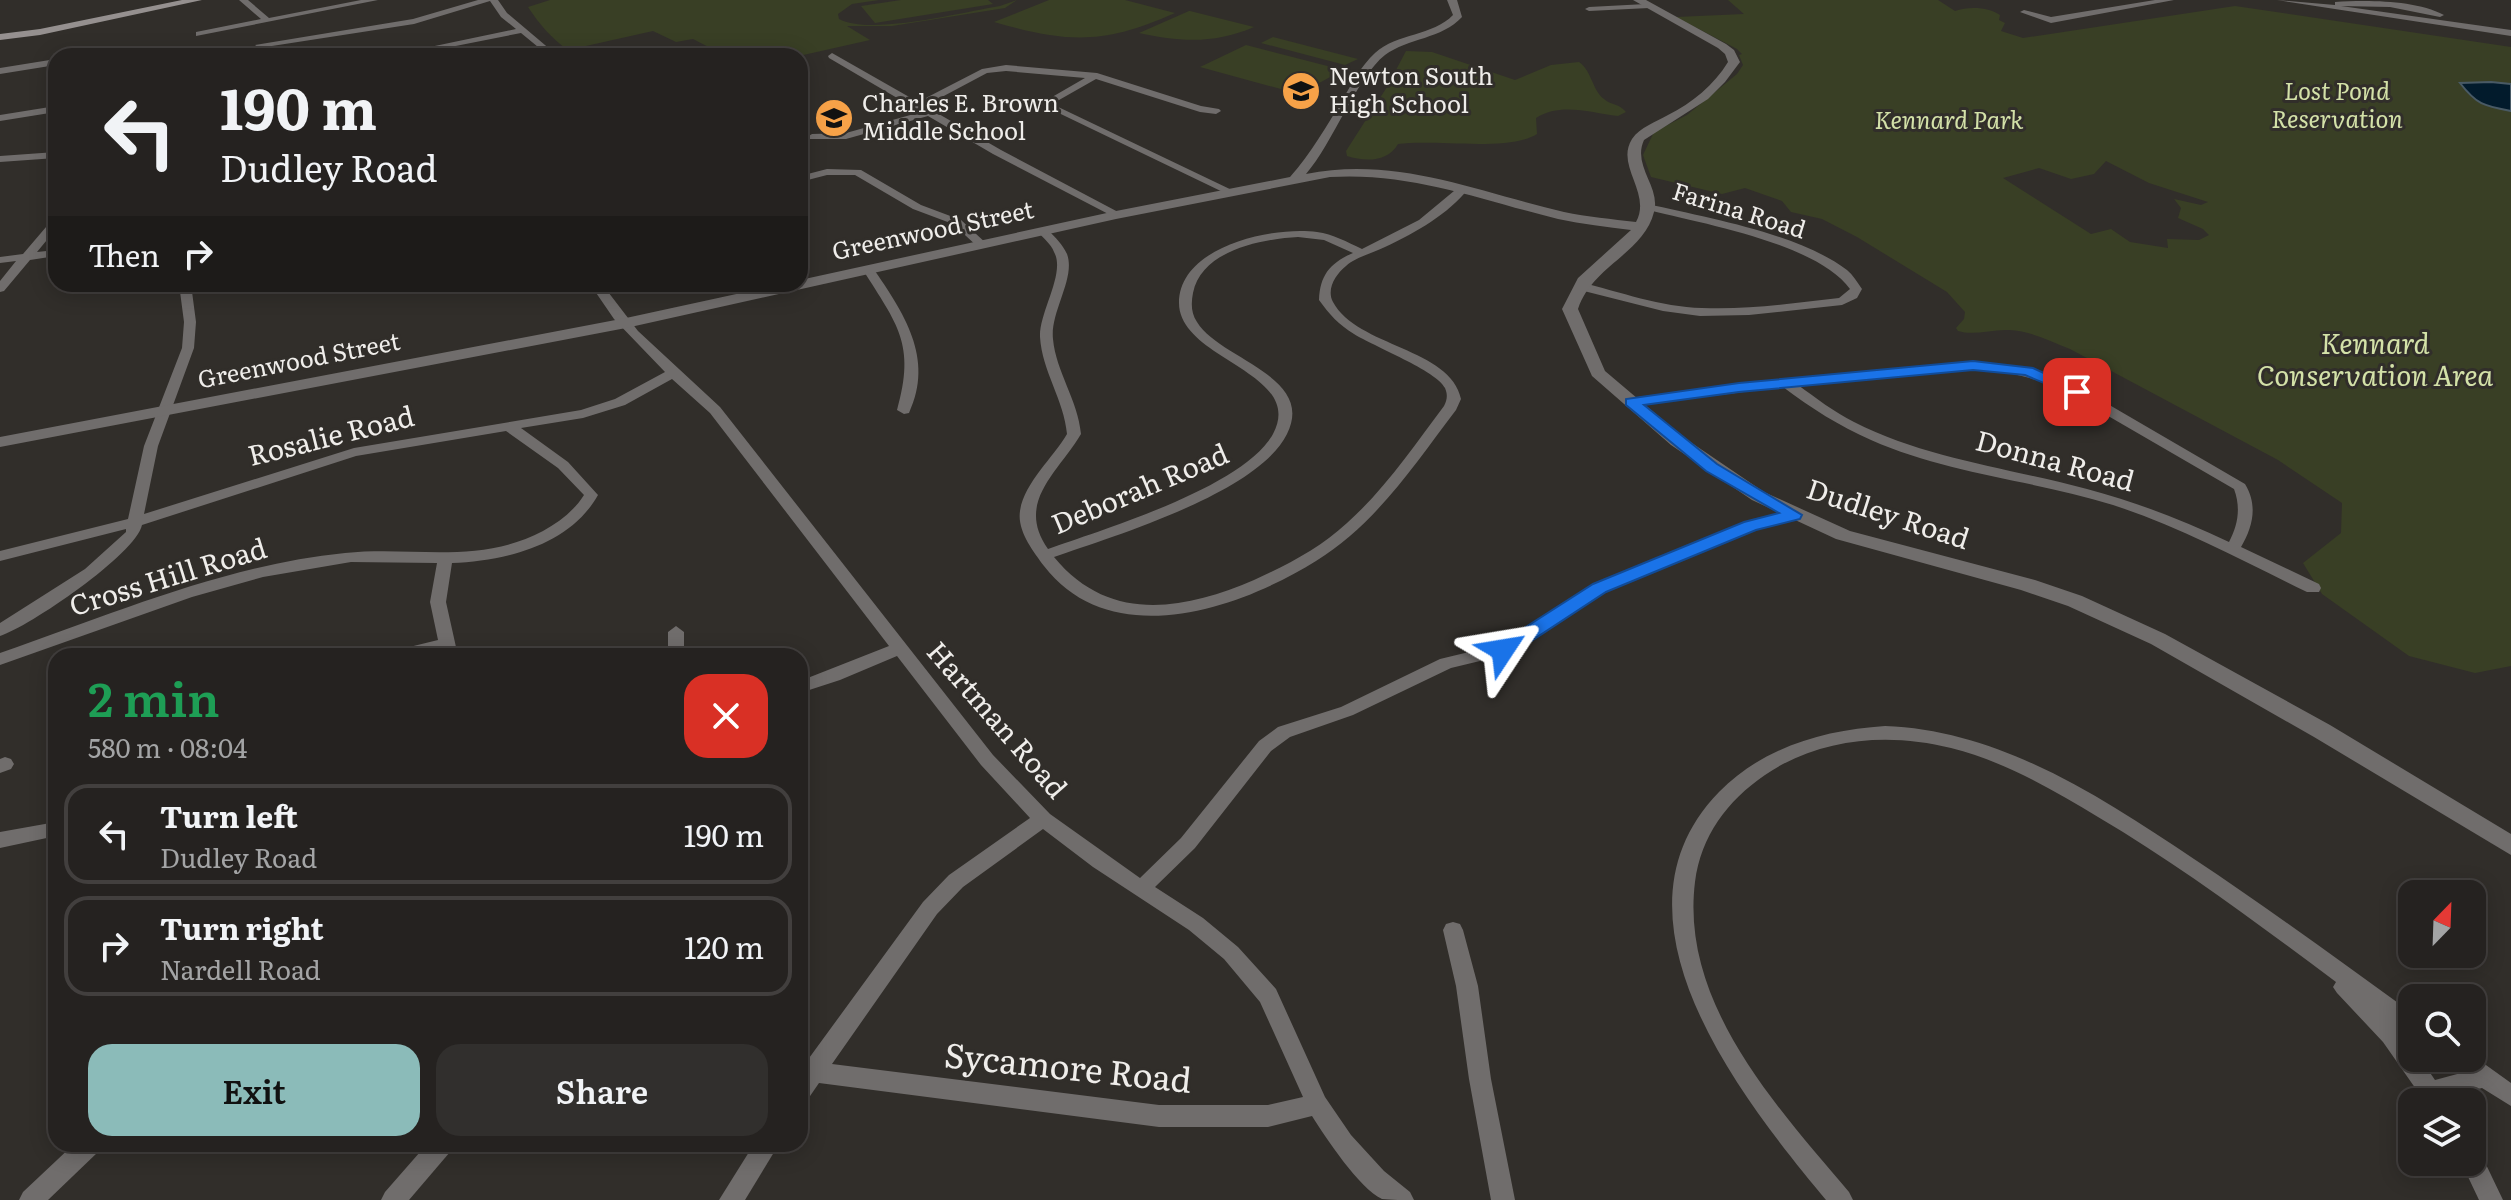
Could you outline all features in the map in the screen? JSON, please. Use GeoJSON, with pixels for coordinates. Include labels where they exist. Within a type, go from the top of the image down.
{"type":"FeatureCollection","features":[{"type":"Feature","properties":{"kind":"main road"},"geometry":{"type":"LineString","coordinates":[[0,39],[197,0]]}},
{"type":"Feature","properties":{"kind":"street"},"geometry":{"type":"LineString","coordinates":[[243,0],[267,20]]}},
{"type":"Feature","properties":{"kind":"street"},"geometry":{"type":"LineString","coordinates":[[199,34],[342,3],[374,0]]}},
{"type":"Feature","properties":{"kind":"street"},"geometry":{"type":"LineString","coordinates":[[259,45],[414,21],[487,0]]}},
{"type":"Feature","properties":{"kind":"street"},"geometry":{"type":"LineString","coordinates":[[494,0],[521,31],[543,48]]}},
{"type":"Feature","properties":{"kind":"street"},"geometry":{"type":"LineString","coordinates":[[1294,180],[1314,157],[1372,62],[1391,46],[1451,24],[1458,15],[1452,0]]}},
{"type":"Feature","properties":{"kind":"street"},"geometry":{"type":"LineString","coordinates":[[2024,12],[2051,20],[2170,0]]}},
{"type":"Feature","properties":{"kind":"street"},"geometry":{"type":"LineString","coordinates":[[2281,0],[2511,33]]}},
{"type":"Feature","properties":{"kind":"street"},"geometry":{"type":"LineString","coordinates":[[2334,8],[2354,1],[2385,1],[2418,8],[2458,25]]}},
{"type":"Feature","properties":{"kind":"street"},"geometry":{"type":"LineString","coordinates":[[1580,286],[1602,261],[1633,239],[1648,207],[1634,155],[1636,142],[1641,135],[1675,116],[1715,85],[1734,62],[1730,52],[1722,46],[1642,3],[1589,9]]}},
{"type":"Feature","properties":{"kind":"street"},"geometry":{"type":"LineString","coordinates":[[433,48],[521,31]]}},
{"type":"Feature","properties":{"kind":"street"},"geometry":{"type":"LineString","coordinates":[[832,56],[1116,215]]}},
{"type":"Feature","properties":{"kind":"street"},"geometry":{"type":"LineString","coordinates":[[0,71],[48,63]]}},
{"type":"Feature","properties":{"kind":"street"},"geometry":{"type":"LineString","coordinates":[[918,106],[993,69],[1047,70],[1094,76],[1200,109],[1216,111]]}},
{"type":"Feature","properties":{"kind":"street"},"geometry":{"type":"LineString","coordinates":[[1094,76],[1045,104],[1231,192]]}},
{"type":"Feature","properties":{"kind":"street"},"geometry":{"type":"LineString","coordinates":[[0,118],[48,110]]}},
{"type":"Feature","properties":{"kind":"street"},"geometry":{"type":"LineString","coordinates":[[812,137],[855,135],[930,112]]}},
{"type":"Feature","properties":{"kind":"street"},"geometry":{"type":"LineString","coordinates":[[0,159],[48,156]]}},
{"type":"Feature","properties":{"kind":"street"},"geometry":{"type":"LineString","coordinates":[[1314,157],[1320,175]]}},
{"type":"Feature","properties":{"kind":"street","name":"Greenwood Street"},"geometry":{"type":"LineString","coordinates":[[808,282],[1231,192],[1320,175],[1380,171],[1464,188],[1562,215],[1640,227]]}},
{"type":"Feature","properties":{"kind":"street"},"geometry":{"type":"LineString","coordinates":[[808,177],[827,172],[857,172],[917,207],[957,222],[982,245]]}},
{"type":"Feature","properties":{"kind":"street"},"geometry":{"type":"LineString","coordinates":[[1044,232],[1063,260],[1063,271],[1048,309],[1046,341],[1056,379],[1074,425],[1074,434],[1029,501],[1026,515],[1029,531],[1058,575],[1091,596],[1137,609],[1184,609],[1237,591],[1309,558],[1358,522],[1408,463],[1454,399],[1450,383],[1350,326],[1324,303],[1322,292],[1332,271],[1361,253],[1423,224],[1440,213],[1464,188]]}},
{"type":"Feature","properties":{"kind":"street","name":"Farina Road"},"geometry":{"type":"LineString","coordinates":[[1580,286],[1663,307],[1717,313],[1842,301],[1853,295],[1856,289],[1849,276],[1837,267],[1788,245],[1648,207]]}},
{"type":"Feature","properties":{"kind":"street"},"geometry":{"type":"LineString","coordinates":[[0,288],[48,232]]}},
{"type":"Feature","properties":{"kind":"street","name":"Deborah Road"},"geometry":{"type":"LineString","coordinates":[[1045,555],[1219,486],[1261,458],[1281,432],[1285,413],[1283,400],[1275,388],[1254,370],[1208,341],[1188,318],[1184,306],[1186,292],[1194,274],[1205,262],[1223,250],[1290,234],[1326,237],[1361,253]]}},
{"type":"Feature","properties":{"kind":"street"},"geometry":{"type":"LineString","coordinates":[[0,260],[48,254]]}},
{"type":"Feature","properties":{"kind":"street"},"geometry":{"type":"LineString","coordinates":[[869,270],[913,349],[911,383],[904,410]]}},
{"type":"Feature","properties":{"kind":"street","name":"Dudley Road"},"geometry":{"type":"LineString","coordinates":[[1580,286],[1570,309],[1598,373],[1712,468],[1794,515],[1884,549],[2075,601],[2158,639],[2322,731],[2511,846]]}},
{"type":"Feature","properties":{"kind":"street"},"geometry":{"type":"LineString","coordinates":[[0,630],[126,544],[136,522],[151,446],[167,411],[188,348],[190,322],[186,292]]}},
{"type":"Feature","properties":{"kind":"street","name":"Hartman Road"},"geometry":{"type":"LineString","coordinates":[[601,292],[608,305],[673,373],[715,410],[987,760],[1043,819],[1100,862],[1196,924],[1231,953],[1268,996],[1317,1104],[1351,1152],[1376,1179],[1402,1200]]}},
{"type":"Feature","properties":{"kind":"street","name":"Greenwood Street"},"geometry":{"type":"LineString","coordinates":[[0,442],[626,323],[762,292]]}},
{"type":"Feature","properties":{"kind":"street"},"geometry":{"type":"LineString","coordinates":[[1631,402],[1786,383],[1973,366],[2007,367],[2050,379],[2240,487],[2245,496],[2243,532],[2234,547],[2228,548]]}},
{"type":"Feature","properties":{"kind":"street","name":"Rosalie Road"},"geometry":{"type":"LineString","coordinates":[[0,556],[136,522],[330,458],[398,443],[536,423],[601,409],[673,373]]}},
{"type":"Feature","properties":{"kind":"street","name":"Donna Road"},"geometry":{"type":"LineString","coordinates":[[1786,383],[1848,424],[1883,439],[1946,459],[2116,501],[2313,588]]}},
{"type":"Feature","properties":{"kind":"street","name":"Cross Hill Road"},"geometry":{"type":"LineString","coordinates":[[5,656],[187,592],[303,563],[365,556],[445,561],[481,558],[519,547],[545,535],[587,506],[591,495],[559,460],[507,426]]}},
{"type":"Feature","properties":{"kind":"street"},"geometry":{"type":"LineString","coordinates":[[1142,888],[1211,816],[1265,746],[1284,732],[1347,711],[1446,663],[1503,650],[1599,588],[1750,526],[1794,515]]}},
{"type":"Feature","properties":{"kind":"street"},"geometry":{"type":"LineString","coordinates":[[445,561],[438,602],[449,648]]}},
{"type":"Feature","properties":{"kind":"street"},"geometry":{"type":"LineString","coordinates":[[676,632],[677,648]]}},
{"type":"Feature","properties":{"kind":"street"},"geometry":{"type":"LineString","coordinates":[[808,684],[899,648]]}},
{"type":"Feature","properties":{"kind":"street"},"geometry":{"type":"LineString","coordinates":[[1841,1200],[1789,1139],[1737,1062],[1704,1004],[1689,952],[1681,907],[1684,872],[1697,836],[1713,811],[1747,774],[1809,746],[1853,735],[1896,732],[1952,741],[2032,771],[2184,861],[2398,1015]]}},
{"type":"Feature","properties":{"kind":"street"},"geometry":{"type":"LineString","coordinates":[[808,1079],[930,908],[956,881],[1043,819]]}},
{"type":"Feature","properties":{"kind":"street"},"geometry":{"type":"LineString","coordinates":[[0,840],[48,831]]}},
{"type":"Feature","properties":{"kind":"street"},"geometry":{"type":"LineString","coordinates":[[2277,928],[2356,998],[2391,1035],[2428,1088]]}},
{"type":"Feature","properties":{"kind":"street"},"geometry":{"type":"LineString","coordinates":[[1453,930],[1467,986],[1480,1079],[1503,1200]]}},
{"type":"Feature","properties":{"kind":"street"},"geometry":{"type":"LineString","coordinates":[[2477,1072],[2511,1096]]}},
{"type":"Feature","properties":{"kind":"street"},"geometry":{"type":"LineString","coordinates":[[2455,1088],[2484,1077]]}},
{"type":"Feature","properties":{"kind":"street","name":"Sycamore Road"},"geometry":{"type":"LineString","coordinates":[[808,1082],[1159,1116],[1268,1116],[1317,1104]]}},
{"type":"Feature","properties":{"kind":"street"},"geometry":{"type":"LineString","coordinates":[[31,1200],[82,1152]]}},
{"type":"Feature","properties":{"kind":"street"},"geometry":{"type":"LineString","coordinates":[[393,1200],[435,1152]]}},
{"type":"Feature","properties":{"kind":"street"},"geometry":{"type":"LineString","coordinates":[[731,1200],[762,1152]]}},
{"type":"Feature","properties":{"kind":"street"},"geometry":{"type":"LineString","coordinates":[[2480,1176],[2491,1200]]}},
{"type":"Feature","properties":{"kind":"green space"},"geometry":{"type":"Polygon","coordinates":[[[550,0],[879,0],[852,4],[838,14],[839,19],[853,24],[872,25],[941,17],[1017,0],[1005,8],[892,26],[847,26],[870,40],[808,54],[808,48],[710,48],[693,39],[676,42],[653,31],[565,48],[546,31],[528,7],[550,0]]]}},
{"type":"Feature","properties":{"kind":"green space"},"geometry":{"type":"Polygon","coordinates":[[[901,0],[988,0],[993,4],[875,23],[861,6],[901,0]]]}},
{"type":"Feature","properties":{"kind":"green space"},"geometry":{"type":"Polygon","coordinates":[[[1049,0],[1125,0],[1175,13],[1127,31],[1085,37],[1043,34],[994,22],[1049,0]]]}},
{"type":"Feature","properties":{"kind":"green space"},"geometry":{"type":"Polygon","coordinates":[[[1728,0],[1938,0],[1955,11],[1979,8],[1995,12],[2000,15],[1999,20],[2005,23],[2001,31],[2023,38],[2235,6],[2511,47],[2511,666],[2475,673],[2409,656],[2322,594],[2303,563],[2341,533],[2342,503],[2278,460],[2048,340],[2017,331],[1958,331],[1956,328],[1964,319],[1965,312],[1947,292],[1822,219],[1791,212],[1782,201],[1745,188],[1722,194],[1651,177],[1643,155],[1654,132],[1687,115],[1737,74],[1743,65],[1739,55],[1742,54],[1737,49],[1676,17],[1744,14],[1728,0]],[[2106,161],[2094,174],[2071,179],[2039,168],[2003,178],[2091,234],[2111,229],[2130,242],[2168,248],[2167,239],[2199,240],[2209,235],[2178,218],[2181,208],[2174,199],[2201,205],[2208,202],[2149,183],[2106,161]]]}},
{"type":"Feature","properties":{"kind":"green space"},"geometry":{"type":"Polygon","coordinates":[[[1189,11],[1254,27],[1240,33],[1197,40],[1139,33],[1189,11]]]}},
{"type":"Feature","properties":{"kind":"green space"},"geometry":{"type":"Polygon","coordinates":[[[1273,37],[1358,59],[1345,65],[1261,43],[1273,37]]]}},
{"type":"Feature","properties":{"kind":"green space"},"geometry":{"type":"Polygon","coordinates":[[[1246,45],[1343,70],[1299,94],[1200,67],[1246,45]]]}},
{"type":"Feature","properties":{"kind":"green space"},"geometry":{"type":"Polygon","coordinates":[[[1406,51],[1432,52],[1515,80],[1551,65],[1579,62],[1587,70],[1600,95],[1626,112],[1618,116],[1576,110],[1556,111],[1536,118],[1537,134],[1525,139],[1490,144],[1398,144],[1394,150],[1376,159],[1347,156],[1346,151],[1406,51]]]}},
{"type":"Feature","properties":{"kind":"water"},"geometry":{"type":"Polygon","coordinates":[[[2460,83],[2511,84],[2511,111],[2482,103],[2460,83]]]}},
{"type":"Feature","properties":{"kind":"place","name":"Newton South High School"},"geometry":{"type":"Point","coordinates":[1301,91]}},
{"type":"Feature","properties":{"kind":"place","name":"Charles E. Brown Middle School"},"geometry":{"type":"Point","coordinates":[834,118]}},
{"type":"Feature","properties":{"kind":"route"},"geometry":{"type":"LineString","coordinates":[[1503,650],[1523,640],[1545,621],[1599,588],[1750,526],[1794,515],[1712,468],[1631,402],[1739,387],[1973,366],[2028,371],[2077,392]]}},
{"type":"Feature","properties":{"kind":"park label","name":"Lost Pond Reservation"},"geometry":{"type":"Point","coordinates":[2337,106]}},
{"type":"Feature","properties":{"kind":"park label","name":"Kennard Park"},"geometry":{"type":"Point","coordinates":[1949,121]}},
{"type":"Feature","properties":{"kind":"park label","name":"Kennard Conservation Area"},"geometry":{"type":"Point","coordinates":[2375,360]}}]}
